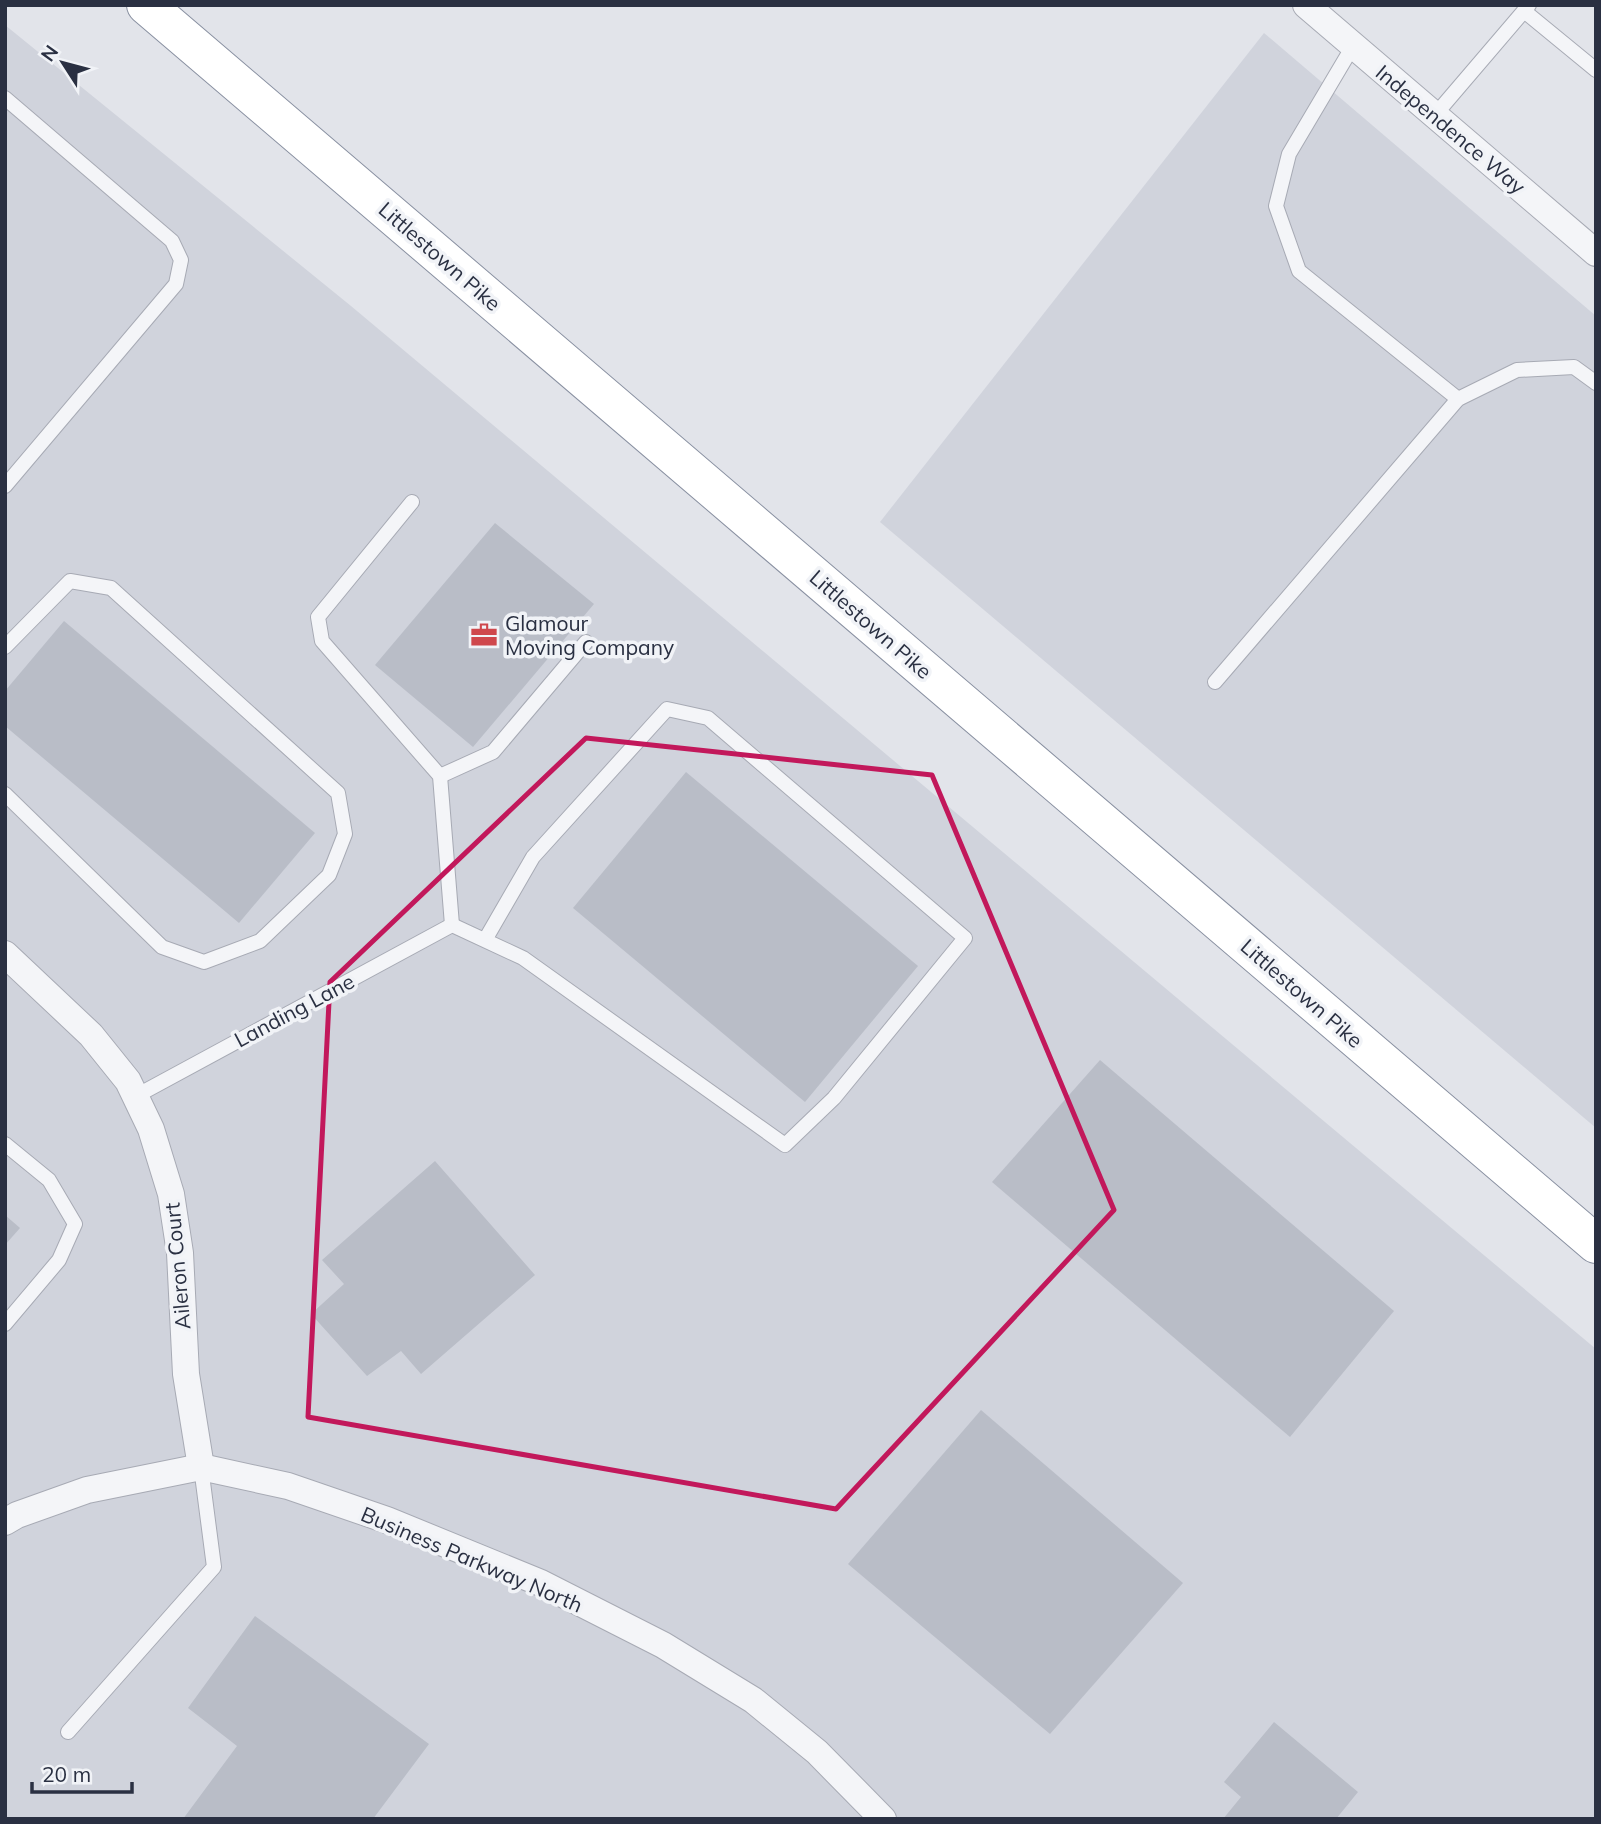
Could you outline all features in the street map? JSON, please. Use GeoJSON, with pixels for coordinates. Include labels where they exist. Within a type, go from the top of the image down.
{"type":"FeatureCollection","features":[{"type":"Feature","properties":{"kind":"highway","name":"Littlestown Pike"},"geometry":{"type":"LineString","coordinates":[[146,5],[1596,1244]]}},
{"type":"Feature","properties":{"kind":"street","name":"Independence Way"},"geometry":{"type":"LineString","coordinates":[[1306,5],[1596,253]]}},
{"type":"Feature","properties":{"kind":"street","name":"Aileron Court"},"geometry":{"type":"LineString","coordinates":[[5,954],[91,1034],[128,1080],[151,1129],[171,1194],[180,1253],[186,1374],[201,1467]]}},
{"type":"Feature","properties":{"kind":"street","name":"Business Parkway North"},"geometry":{"type":"LineString","coordinates":[[5,1522],[17,1515],[87,1490],[201,1467],[288,1486],[387,1520],[541,1583],[663,1645],[753,1700],[817,1752],[883,1819]]}},
{"type":"Feature","properties":{"kind":"lane"},"geometry":{"type":"LineString","coordinates":[[1435,115],[1527,8],[1596,70]]}},
{"type":"Feature","properties":{"kind":"lane"},"geometry":{"type":"LineString","coordinates":[[1353,46],[1290,154],[1276,205],[1299,271],[1458,399]]}},
{"type":"Feature","properties":{"kind":"lane"},"geometry":{"type":"LineString","coordinates":[[5,98],[172,241],[181,260],[176,284],[8,477]]}},
{"type":"Feature","properties":{"kind":"lane"},"geometry":{"type":"LineString","coordinates":[[1215,682],[1458,399],[1517,370],[1574,367],[1596,383]]}},
{"type":"Feature","properties":{"kind":"lane"},"geometry":{"type":"LineString","coordinates":[[412,502],[318,617],[322,641],[440,776],[452,925],[523,958],[785,1145],[834,1098],[965,937],[708,718],[667,709],[533,857],[485,940]]}},
{"type":"Feature","properties":{"kind":"lane"},"geometry":{"type":"LineString","coordinates":[[5,647],[70,581],[111,588],[338,793],[345,834],[329,875],[260,941],[204,962],[162,947],[5,794]]}},
{"type":"Feature","properties":{"kind":"lane"},"geometry":{"type":"LineString","coordinates":[[440,776],[493,752],[586,642]]}},
{"type":"Feature","properties":{"kind":"lane","name":"Landing Lane"},"geometry":{"type":"LineString","coordinates":[[135,1096],[452,925]]}},
{"type":"Feature","properties":{"kind":"lane"},"geometry":{"type":"LineString","coordinates":[[5,1144],[49,1180],[75,1224],[59,1260],[5,1324]]}},
{"type":"Feature","properties":{"kind":"lane"},"geometry":{"type":"LineString","coordinates":[[68,1732],[214,1567],[201,1467]]}},
{"type":"Feature","properties":{"kind":"highlighted area"},"geometry":{"type":"Polygon","coordinates":[[[586,738],[932,775],[1114,1210],[836,1509],[308,1417],[330,982],[586,738]]]}},
{"type":"Feature","properties":{"kind":"shaded area"},"geometry":{"type":"Polygon","coordinates":[[[5,25],[351,306],[1596,1349],[1596,1819],[5,1819],[5,25]]]}},
{"type":"Feature","properties":{"kind":"shaded area"},"geometry":{"type":"Polygon","coordinates":[[[1264,33],[1596,316],[1596,1128],[880,522],[1264,33]]]}},
{"type":"Feature","properties":{"kind":"building","name":"Glamour Moving Company"},"geometry":{"type":"Polygon","coordinates":[[[495,523],[594,604],[473,747],[375,665],[495,523]]]}},
{"type":"Feature","properties":{"kind":"building"},"geometry":{"type":"Polygon","coordinates":[[[64,621],[315,833],[239,923],[5,726],[5,691],[64,621]]]}},
{"type":"Feature","properties":{"kind":"building"},"geometry":{"type":"Polygon","coordinates":[[[686,772],[918,966],[805,1102],[573,908],[686,772]]]}},
{"type":"Feature","properties":{"kind":"building"},"geometry":{"type":"Polygon","coordinates":[[[1100,1060],[1394,1311],[1290,1437],[992,1182],[1100,1060]]]}},
{"type":"Feature","properties":{"kind":"building"},"geometry":{"type":"Polygon","coordinates":[[[435,1161],[535,1275],[421,1374],[401,1351],[367,1376],[311,1314],[344,1284],[322,1260],[435,1161]]]}},
{"type":"Feature","properties":{"kind":"building"},"geometry":{"type":"Polygon","coordinates":[[[5,1215],[20,1228],[5,1245],[5,1215]]]}},
{"type":"Feature","properties":{"kind":"building"},"geometry":{"type":"Polygon","coordinates":[[[981,1410],[1183,1583],[1050,1734],[848,1564],[981,1410]]]}},
{"type":"Feature","properties":{"kind":"building"},"geometry":{"type":"Polygon","coordinates":[[[255,1616],[429,1744],[373,1819],[183,1819],[237,1746],[188,1708],[255,1616]]]}},
{"type":"Feature","properties":{"kind":"building"},"geometry":{"type":"Polygon","coordinates":[[[1274,1722],[1358,1792],[1336,1819],[1223,1819],[1241,1797],[1224,1782],[1274,1722]]]}},
{"type":"Feature","properties":{"kind":"place","name":"Glamour Moving Company"},"geometry":{"type":"Point","coordinates":[484,635]}}]}
